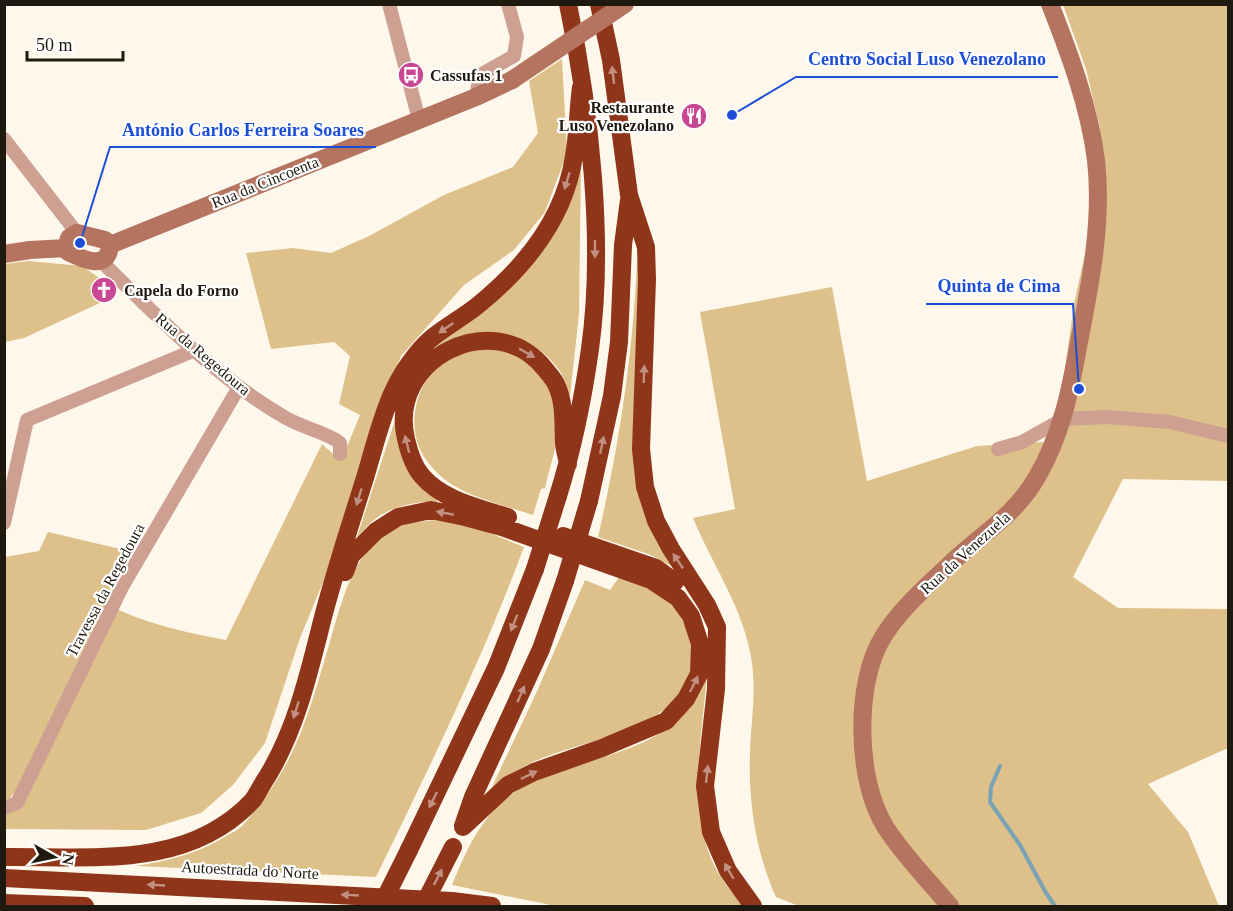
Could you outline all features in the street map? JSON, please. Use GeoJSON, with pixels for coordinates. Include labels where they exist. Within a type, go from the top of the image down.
{"type":"FeatureCollection","features":[{"type":"Feature","properties":{"kind":"highway"},"geometry":{"type":"LineString","coordinates":[[381,906],[496,668],[535,569],[568,464],[584,390],[591,347],[594,298],[593,181],[568,4]]}},
{"type":"Feature","properties":{"kind":"highway"},"geometry":{"type":"LineString","coordinates":[[599,4],[611,60],[629,195],[646,248],[641,449],[645,487],[656,521],[707,605],[717,627],[716,689],[705,786],[711,832],[728,871],[753,906]]}},
{"type":"Feature","properties":{"kind":"highway"},"geometry":{"type":"LineString","coordinates":[[4,857],[142,855],[180,847],[222,826],[254,799],[288,736],[314,655],[346,539],[392,394],[410,363],[431,338],[467,314],[499,288],[527,259],[547,231],[563,194],[574,158],[581,87]]}},
{"type":"Feature","properties":{"kind":"highway"},"geometry":{"type":"LineString","coordinates":[[423,906],[463,827],[473,797],[541,649],[565,581],[589,501],[612,396],[619,342],[623,245],[629,195]]}},
{"type":"Feature","properties":{"kind":"highway"},"geometry":{"type":"LineString","coordinates":[[568,464],[564,442],[564,407],[555,382],[536,357],[512,344],[490,341],[464,343],[438,356],[419,373],[406,400],[403,425],[410,454],[422,476],[440,490],[464,502],[656,568],[687,590],[701,609],[717,651]]}},
{"type":"Feature","properties":{"kind":"highway"},"geometry":{"type":"LineString","coordinates":[[314,655],[328,624],[351,556],[376,531],[398,517],[431,510],[502,527],[619,567],[651,580],[678,598],[691,616],[700,644],[699,674],[686,699],[666,721],[602,748],[525,776],[508,785],[463,827]]}},
{"type":"Feature","properties":{"kind":"highway","name":"Autoestrada do Norte"},"geometry":{"type":"LineString","coordinates":[[4,878],[452,901],[492,906]]}},
{"type":"Feature","properties":{"kind":"highway"},"geometry":{"type":"LineString","coordinates":[[4,903],[85,906]]}},
{"type":"Feature","properties":{"kind":"street"},"geometry":{"type":"LineString","coordinates":[[389,4],[419,120],[512,80],[625,4]]}},
{"type":"Feature","properties":{"kind":"street"},"geometry":{"type":"LineString","coordinates":[[476,97],[480,75],[514,56],[517,37],[508,4]]}},
{"type":"Feature","properties":{"kind":"street","name":"Rua da Venezuela"},"geometry":{"type":"LineString","coordinates":[[949,905],[884,826],[874,801],[865,765],[862,738],[863,703],[869,670],[881,639],[900,612],[959,555],[1003,520],[1019,502],[1036,480],[1050,454],[1063,419],[1084,319],[1094,253],[1097,210],[1096,162],[1076,72],[1050,4]]}},
{"type":"Feature","properties":{"kind":"street","name":"Rua da Cincoenta"},"geometry":{"type":"LineString","coordinates":[[106,253],[419,120]]}},
{"type":"Feature","properties":{"kind":"street"},"geometry":{"type":"LineString","coordinates":[[4,139],[77,233],[105,240],[106,253]]}},
{"type":"Feature","properties":{"kind":"street"},"geometry":{"type":"LineString","coordinates":[[66,248],[69,238],[77,233]]}},
{"type":"Feature","properties":{"kind":"street","name":"Rua da Regedoura"},"geometry":{"type":"LineString","coordinates":[[4,254],[66,248],[72,254],[86,259],[106,253],[195,350],[239,387],[287,419],[336,440],[340,443],[340,454]]}},
{"type":"Feature","properties":{"kind":"street"},"geometry":{"type":"LineString","coordinates":[[4,522],[9,477],[27,420],[195,350]]}},
{"type":"Feature","properties":{"kind":"street","name":"Travessa da Regedoura"},"geometry":{"type":"LineString","coordinates":[[4,808],[17,803],[122,587],[239,387]]}},
{"type":"Feature","properties":{"kind":"street"},"geometry":{"type":"LineString","coordinates":[[998,449],[1022,442],[1063,419],[1108,417],[1170,422],[1228,436]]}},
{"type":"Feature","properties":{"kind":"shaded area"},"geometry":{"type":"Polygon","coordinates":[[[1063,5],[1228,5],[1228,481],[1123,479],[1073,577],[1118,608],[1228,609],[1228,748],[1148,784],[1188,832],[1219,906],[799,906],[776,897],[758,845],[750,790],[754,694],[751,657],[734,604],[693,518],[735,509],[700,312],[832,287],[867,481],[977,446],[1044,442],[1062,390],[1074,304],[1088,240],[1100,128],[1086,69],[1063,5]]]}},
{"type":"Feature","properties":{"kind":"shaded area"},"geometry":{"type":"Polygon","coordinates":[[[562,59],[567,153],[545,212],[514,250],[464,285],[401,356],[366,449],[326,575],[300,638],[265,743],[233,785],[201,813],[146,830],[5,829],[5,810],[29,793],[14,793],[5,804],[5,557],[39,551],[48,532],[133,552],[107,604],[150,622],[226,640],[322,444],[341,461],[360,415],[339,404],[350,356],[334,342],[271,349],[246,253],[293,248],[331,253],[369,236],[444,195],[513,167],[538,133],[529,81],[562,59]]]}},
{"type":"Feature","properties":{"kind":"shaded area"},"geometry":{"type":"Polygon","coordinates":[[[581,161],[579,314],[570,396],[561,373],[547,356],[519,338],[487,333],[470,335],[438,348],[435,344],[505,288],[581,161]]]}},
{"type":"Feature","properties":{"kind":"shaded area"},"geometry":{"type":"Polygon","coordinates":[[[642,260],[636,446],[671,566],[651,555],[598,537],[624,400],[637,261],[642,260]]]}},
{"type":"Feature","properties":{"kind":"shaded area"},"geometry":{"type":"Polygon","coordinates":[[[28,261],[82,266],[118,291],[115,296],[24,338],[5,342],[4,264],[28,261]]]}},
{"type":"Feature","properties":{"kind":"shaded area"},"geometry":{"type":"Polygon","coordinates":[[[481,349],[508,352],[529,362],[545,380],[550,392],[558,423],[555,451],[545,488],[541,489],[533,515],[454,486],[433,469],[419,447],[414,424],[415,411],[422,388],[437,368],[446,361],[481,349]]]}},
{"type":"Feature","properties":{"kind":"shaded area"},"geometry":{"type":"Polygon","coordinates":[[[397,414],[437,502],[414,503],[383,513],[357,537],[397,414]]]}},
{"type":"Feature","properties":{"kind":"shaded area"},"geometry":{"type":"Polygon","coordinates":[[[437,520],[465,523],[524,547],[473,672],[376,877],[136,866],[194,852],[244,824],[273,786],[295,746],[311,704],[344,595],[364,555],[385,534],[397,527],[437,520]]]}},
{"type":"Feature","properties":{"kind":"shaded area"},"geometry":{"type":"Polygon","coordinates":[[[620,576],[658,594],[677,609],[684,620],[689,632],[693,662],[685,689],[671,704],[653,717],[609,736],[533,762],[492,787],[585,580],[610,590],[620,576]]]}},
{"type":"Feature","properties":{"kind":"shaded area"},"geometry":{"type":"Polygon","coordinates":[[[707,674],[698,781],[703,834],[711,859],[724,882],[745,906],[556,906],[452,885],[481,826],[508,797],[541,779],[622,751],[664,731],[681,717],[696,698],[707,674]]]}},
{"type":"Feature","properties":{"kind":"waterway"},"geometry":{"type":"LineString","coordinates":[[1000,766],[991,787],[990,802],[1020,845],[1055,906]]}},
{"type":"Feature","properties":{"kind":"place","name":"Cassufas 1"},"geometry":{"type":"Point","coordinates":[411,75]}},
{"type":"Feature","properties":{"kind":"place","name":"Centro Social Luso Venezolano"},"geometry":{"type":"Point","coordinates":[732,115]}},
{"type":"Feature","properties":{"kind":"place","name":"Restaurante Luso Venezolano"},"geometry":{"type":"Point","coordinates":[694,116]}},
{"type":"Feature","properties":{"kind":"place","name":"António Carlos Ferreira Soares"},"geometry":{"type":"Point","coordinates":[80,243]}},
{"type":"Feature","properties":{"kind":"place","name":"Capela do Forno"},"geometry":{"type":"Point","coordinates":[104,290]}},
{"type":"Feature","properties":{"kind":"place","name":"Quinta de Cima"},"geometry":{"type":"Point","coordinates":[1079,389]}}]}
